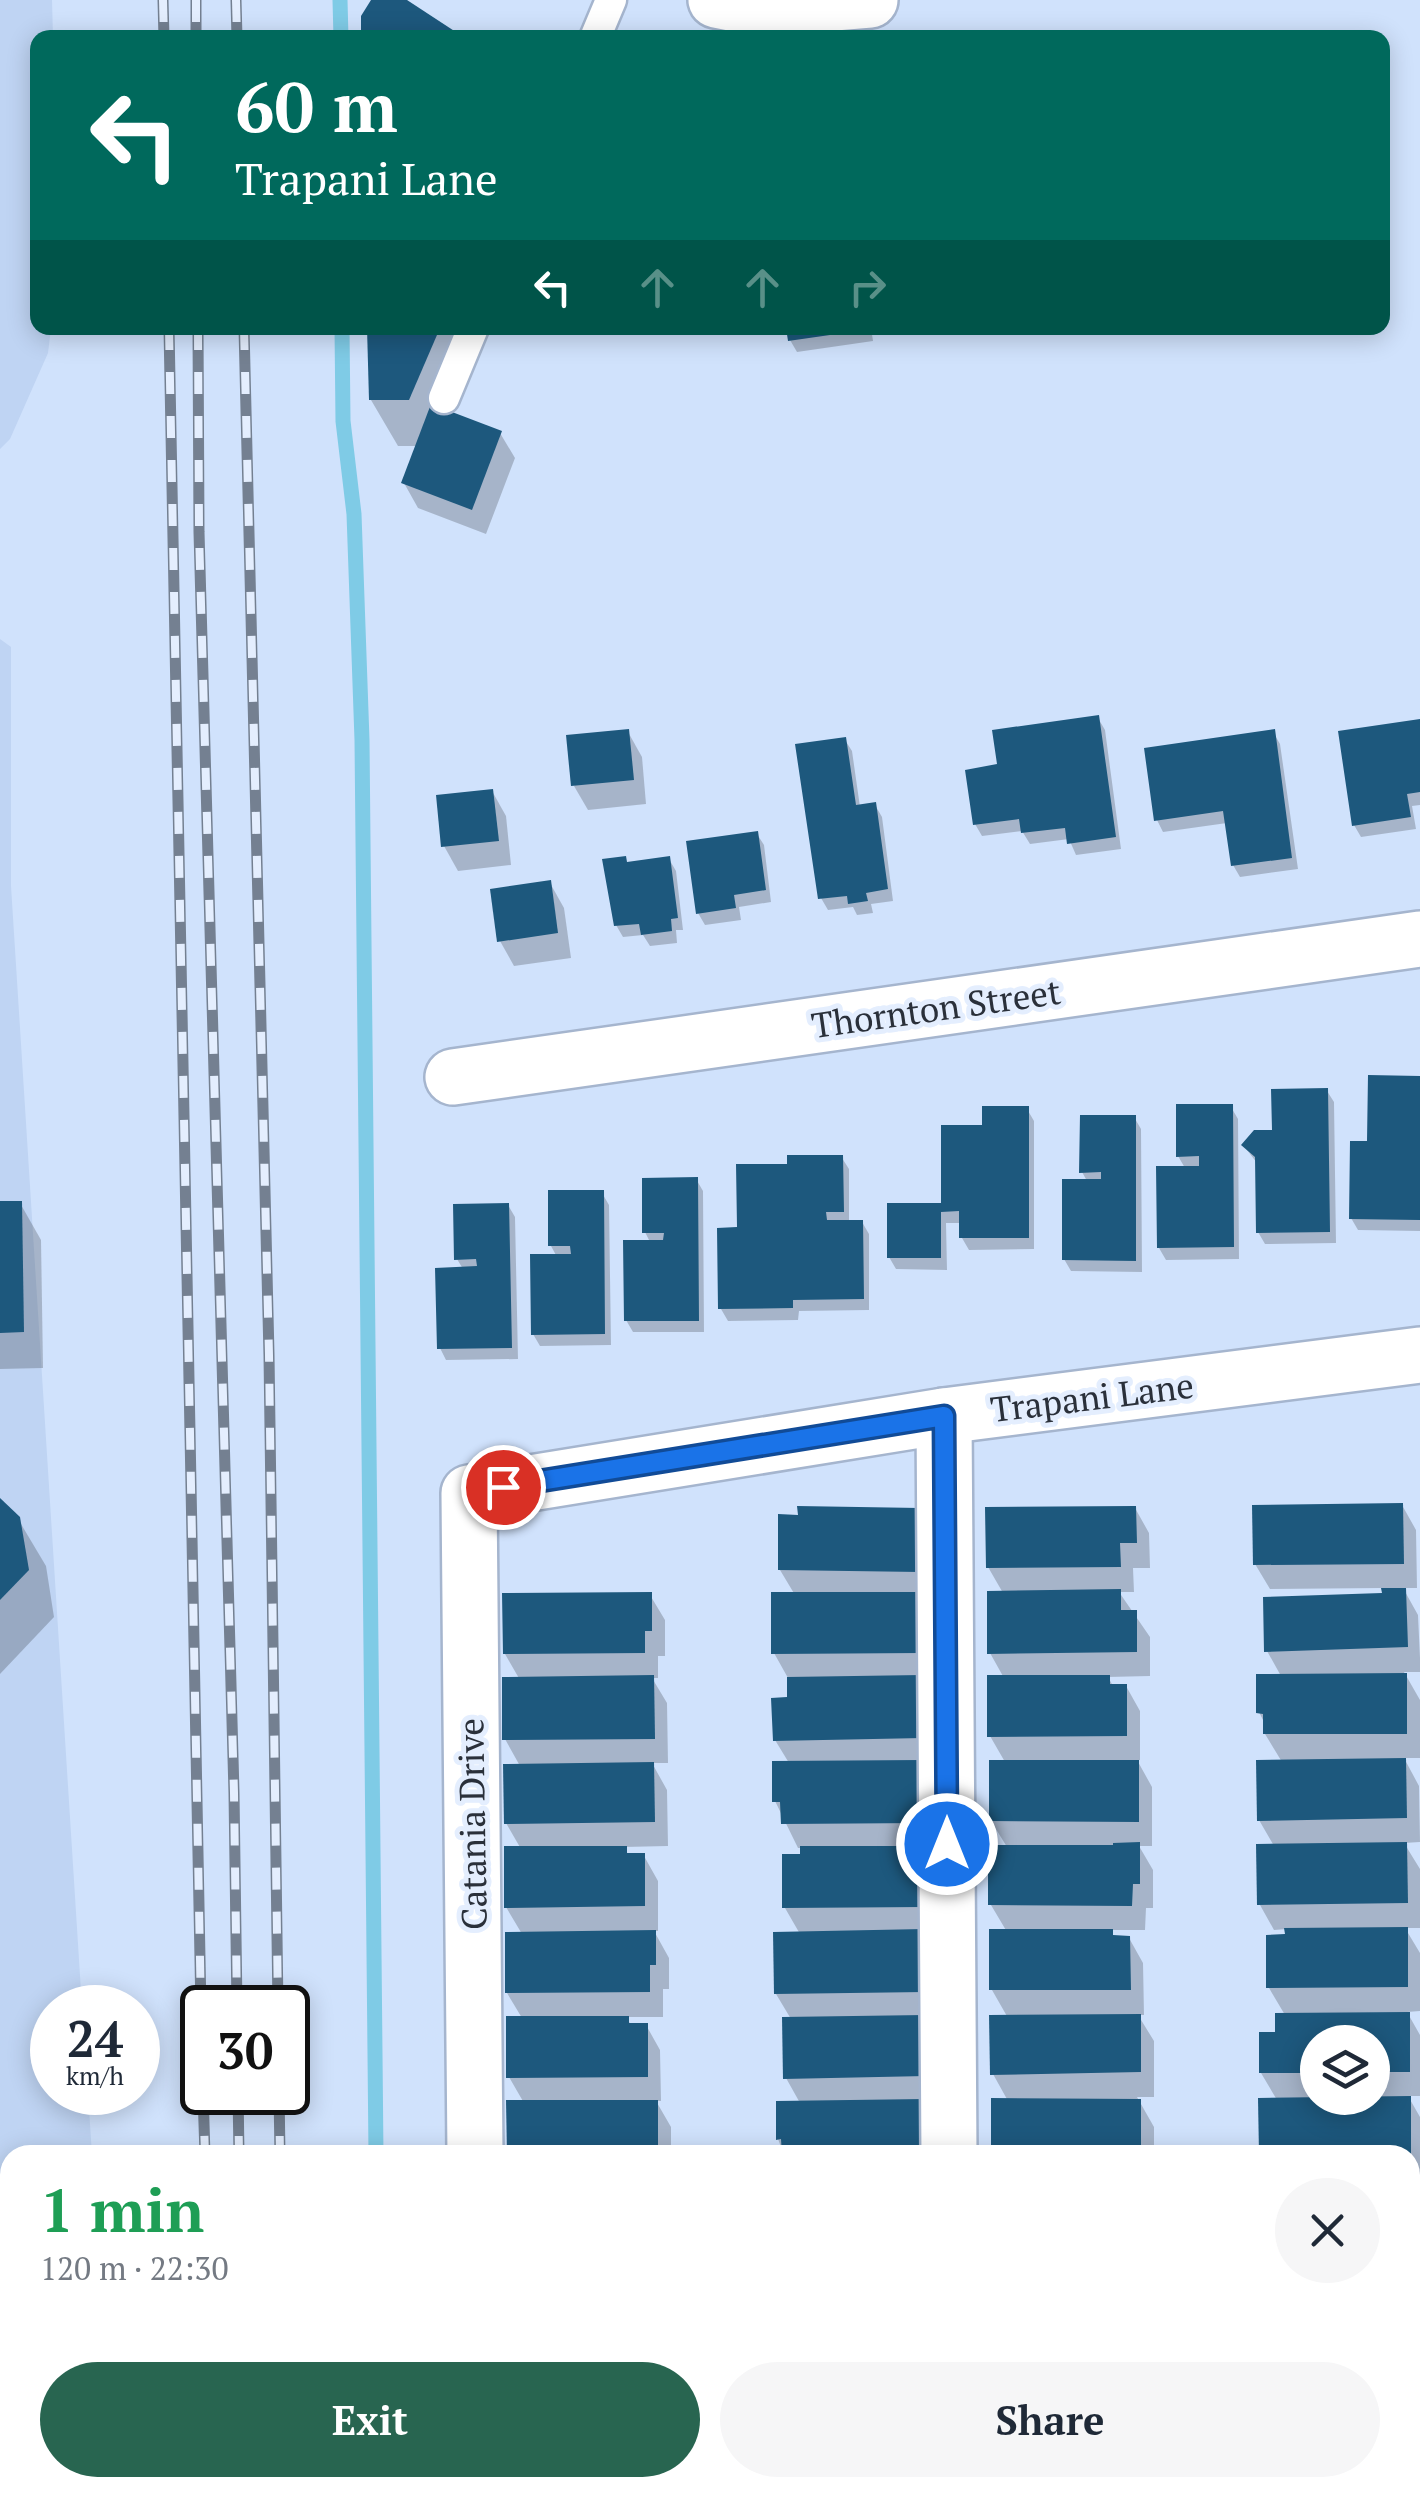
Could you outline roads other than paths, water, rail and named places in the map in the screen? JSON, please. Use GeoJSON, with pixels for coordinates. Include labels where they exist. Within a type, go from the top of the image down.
{"type":"FeatureCollection","features":[{"type":"Feature","properties":{"kind":"street"},"geometry":{"type":"LineString","coordinates":[[738,4],[870,0]]}},
{"type":"Feature","properties":{"kind":"street","name":"Thornton Street"},"geometry":{"type":"LineString","coordinates":[[453,1077],[1420,939]]}},
{"type":"Feature","properties":{"kind":"street","name":"Trapani Lane"},"geometry":{"type":"LineString","coordinates":[[469,1492],[944,1416],[1420,1354]]}},
{"type":"Feature","properties":{"kind":"street"},"geometry":{"type":"LineString","coordinates":[[944,1416],[949,2145]]}},
{"type":"Feature","properties":{"kind":"street","name":"Catania Drive"},"geometry":{"type":"LineString","coordinates":[[469,1492],[475,2145]]}},
{"type":"Feature","properties":{"kind":"lane"},"geometry":{"type":"LineString","coordinates":[[599,30],[611,0]]}},
{"type":"Feature","properties":{"kind":"lane"},"geometry":{"type":"LineString","coordinates":[[444,398],[470,335]]}},
{"type":"Feature","properties":{"kind":"waterway"},"geometry":{"type":"LineString","coordinates":[[340,0],[341,30]]}},
{"type":"Feature","properties":{"kind":"waterway"},"geometry":{"type":"LineString","coordinates":[[342,335],[343,421],[354,514],[362,740],[376,2145]]}},
{"type":"Feature","properties":{"kind":"railway"},"geometry":{"type":"LineString","coordinates":[[163,0],[164,30]]}},
{"type":"Feature","properties":{"kind":"railway"},"geometry":{"type":"LineString","coordinates":[[196,0],[196,30]]}},
{"type":"Feature","properties":{"kind":"railway"},"geometry":{"type":"LineString","coordinates":[[236,0],[237,30]]}},
{"type":"Feature","properties":{"kind":"railway"},"geometry":{"type":"LineString","coordinates":[[169,335],[200,1985]]}},
{"type":"Feature","properties":{"kind":"railway"},"geometry":{"type":"LineString","coordinates":[[198,335],[199,532],[237,1985]]}},
{"type":"Feature","properties":{"kind":"railway"},"geometry":{"type":"LineString","coordinates":[[244,335],[269,1355],[278,1985]]}},
{"type":"Feature","properties":{"kind":"railway"},"geometry":{"type":"LineString","coordinates":[[204,2115],[205,2145]]}},
{"type":"Feature","properties":{"kind":"railway"},"geometry":{"type":"LineString","coordinates":[[238,2115],[239,2145]]}},
{"type":"Feature","properties":{"kind":"railway"},"geometry":{"type":"LineString","coordinates":[[279,2115],[280,2145]]}}]}
